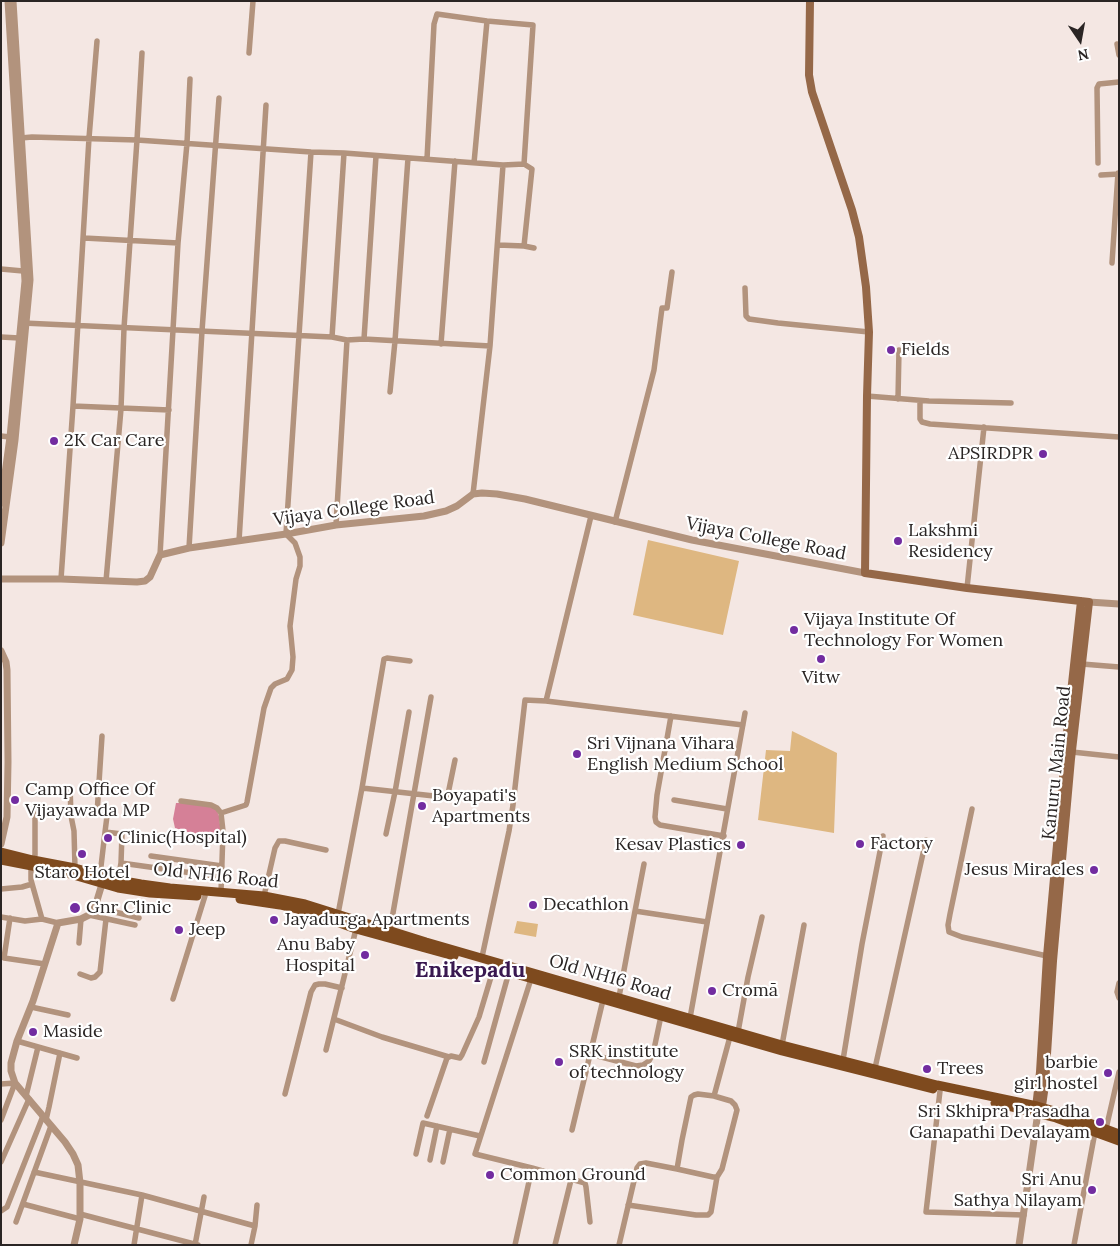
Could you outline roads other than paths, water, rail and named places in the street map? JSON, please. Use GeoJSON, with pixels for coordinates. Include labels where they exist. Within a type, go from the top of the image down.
{"type":"FeatureCollection","features":[{"type":"Feature","properties":{"kind":"main road"},"geometry":{"type":"LineString","coordinates":[[810,1],[809,76],[812,92],[852,210],[859,236],[866,287],[869,332],[865,573],[967,588],[1085,601]]}},
{"type":"Feature","properties":{"kind":"main road","name":"Kanuru Main Road"},"geometry":{"type":"LineString","coordinates":[[1038,1112],[1046,956],[1072,752],[1074,701],[1082,664],[1085,601]]}},
{"type":"Feature","properties":{"kind":"main road","name":"Kanuru Main Road"},"geometry":{"type":"LineString","coordinates":[[1038,1112],[1045,1085],[1062,826],[1085,601]]}},
{"type":"Feature","properties":{"kind":"main road","name":"Old NH16 Road"},"geometry":{"type":"LineString","coordinates":[[1,852],[63,872],[101,879],[170,888],[264,896],[305,904],[690,1018],[782,1051],[940,1091],[1038,1112],[1065,1114],[1119,1134]]}},
{"type":"Feature","properties":{"kind":"main road","name":"Old NH16 Road"},"geometry":{"type":"LineString","coordinates":[[1,860],[75,868],[118,888],[150,893],[234,898],[280,905],[309,912],[356,929],[661,1016],[875,1068],[1038,1112],[1119,1141]]}},
{"type":"Feature","properties":{"kind":"street"},"geometry":{"type":"LineString","coordinates":[[1,543],[16,440],[24,281],[8,1]]}},
{"type":"Feature","properties":{"kind":"street"},"geometry":{"type":"LineString","coordinates":[[1,503],[4,464],[10,437],[19,338],[30,280],[13,1]]}},
{"type":"Feature","properties":{"kind":"street"},"geometry":{"type":"LineString","coordinates":[[249,53],[253,1]]}},
{"type":"Feature","properties":{"kind":"street"},"geometry":{"type":"LineString","coordinates":[[427,160],[434,24],[437,14],[533,25],[524,164]]}},
{"type":"Feature","properties":{"kind":"street"},"geometry":{"type":"LineString","coordinates":[[474,162],[486,21]]}},
{"type":"Feature","properties":{"kind":"street"},"geometry":{"type":"LineString","coordinates":[[61,579],[89,138],[97,41]]}},
{"type":"Feature","properties":{"kind":"street"},"geometry":{"type":"LineString","coordinates":[[1117,44],[1119,55]]}},
{"type":"Feature","properties":{"kind":"street"},"geometry":{"type":"LineString","coordinates":[[106,580],[121,409],[124,328],[142,53]]}},
{"type":"Feature","properties":{"kind":"street"},"geometry":{"type":"LineString","coordinates":[[1,579],[145,581],[150,577],[160,555],[178,243],[187,143],[190,79]]}},
{"type":"Feature","properties":{"kind":"street"},"geometry":{"type":"LineString","coordinates":[[1098,163],[1097,88],[1099,84],[1119,82]]}},
{"type":"Feature","properties":{"kind":"street"},"geometry":{"type":"LineString","coordinates":[[189,548],[219,98]]}},
{"type":"Feature","properties":{"kind":"street"},"geometry":{"type":"LineString","coordinates":[[239,541],[266,105]]}},
{"type":"Feature","properties":{"kind":"street"},"geometry":{"type":"LineString","coordinates":[[21,138],[137,140],[427,160],[524,164],[532,169],[524,246]]}},
{"type":"Feature","properties":{"kind":"street"},"geometry":{"type":"LineString","coordinates":[[221,813],[246,805],[264,708],[271,688],[275,684],[288,679],[292,670],[293,657],[290,626],[300,557],[295,543],[286,534],[311,152]]}},
{"type":"Feature","properties":{"kind":"street"},"geometry":{"type":"LineString","coordinates":[[332,337],[344,153]]}},
{"type":"Feature","properties":{"kind":"street"},"geometry":{"type":"LineString","coordinates":[[364,339],[376,156]]}},
{"type":"Feature","properties":{"kind":"street"},"geometry":{"type":"LineString","coordinates":[[390,392],[408,158]]}},
{"type":"Feature","properties":{"kind":"street"},"geometry":{"type":"LineString","coordinates":[[441,344],[455,161]]}},
{"type":"Feature","properties":{"kind":"street"},"geometry":{"type":"LineString","coordinates":[[474,494],[490,346],[503,164]]}},
{"type":"Feature","properties":{"kind":"street"},"geometry":{"type":"LineString","coordinates":[[1101,175],[1118,174],[1112,263]]}},
{"type":"Feature","properties":{"kind":"street"},"geometry":{"type":"LineString","coordinates":[[84,238],[178,243]]}},
{"type":"Feature","properties":{"kind":"street"},"geometry":{"type":"LineString","coordinates":[[498,245],[534,248]]}},
{"type":"Feature","properties":{"kind":"street"},"geometry":{"type":"LineString","coordinates":[[1,269],[23,271]]}},
{"type":"Feature","properties":{"kind":"street"},"geometry":{"type":"LineString","coordinates":[[615,522],[654,370],[662,308],[667,308],[672,272]]}},
{"type":"Feature","properties":{"kind":"street"},"geometry":{"type":"LineString","coordinates":[[745,288],[746,316],[749,319],[778,324],[869,332]]}},
{"type":"Feature","properties":{"kind":"street"},"geometry":{"type":"LineString","coordinates":[[23,323],[490,346]]}},
{"type":"Feature","properties":{"kind":"street"},"geometry":{"type":"LineString","coordinates":[[1,337],[19,338]]}},
{"type":"Feature","properties":{"kind":"street"},"geometry":{"type":"LineString","coordinates":[[336,525],[347,340]]}},
{"type":"Feature","properties":{"kind":"street"},"geometry":{"type":"LineString","coordinates":[[898,399],[899,350]]}},
{"type":"Feature","properties":{"kind":"street"},"geometry":{"type":"LineString","coordinates":[[867,396],[920,401],[1011,404]]}},
{"type":"Feature","properties":{"kind":"street"},"geometry":{"type":"LineString","coordinates":[[920,401],[920,419],[926,424],[1119,437]]}},
{"type":"Feature","properties":{"kind":"street"},"geometry":{"type":"LineString","coordinates":[[73,406],[168,410]]}},
{"type":"Feature","properties":{"kind":"street"},"geometry":{"type":"LineString","coordinates":[[967,588],[984,427]]}},
{"type":"Feature","properties":{"kind":"street"},"geometry":{"type":"LineString","coordinates":[[1,436],[10,437]]}},
{"type":"Feature","properties":{"kind":"street","name":"Vijaya College Road"},"geometry":{"type":"LineString","coordinates":[[160,555],[189,548],[336,525],[424,516],[457,506],[474,494],[497,494],[692,540],[865,573]]}},
{"type":"Feature","properties":{"kind":"street"},"geometry":{"type":"LineString","coordinates":[[546,701],[591,516]]}},
{"type":"Feature","properties":{"kind":"street"},"geometry":{"type":"LineString","coordinates":[[1085,601],[1119,604]]}},
{"type":"Feature","properties":{"kind":"street"},"geometry":{"type":"LineString","coordinates":[[1,651],[7,670],[8,762],[7,817],[1,844]]}},
{"type":"Feature","properties":{"kind":"street"},"geometry":{"type":"LineString","coordinates":[[338,914],[384,659],[410,661]]}},
{"type":"Feature","properties":{"kind":"street"},"geometry":{"type":"LineString","coordinates":[[1082,664],[1119,667]]}},
{"type":"Feature","properties":{"kind":"street"},"geometry":{"type":"LineString","coordinates":[[390,930],[431,696]]}},
{"type":"Feature","properties":{"kind":"street"},"geometry":{"type":"LineString","coordinates":[[519,697],[525,700],[743,725]]}},
{"type":"Feature","properties":{"kind":"street"},"geometry":{"type":"LineString","coordinates":[[482,957],[509,831],[525,700]]}},
{"type":"Feature","properties":{"kind":"street"},"geometry":{"type":"LineString","coordinates":[[386,834],[409,712]]}},
{"type":"Feature","properties":{"kind":"street"},"geometry":{"type":"LineString","coordinates":[[690,1018],[745,713]]}},
{"type":"Feature","properties":{"kind":"street"},"geometry":{"type":"LineString","coordinates":[[670,716],[655,817],[656,822],[660,825],[724,836]]}},
{"type":"Feature","properties":{"kind":"street"},"geometry":{"type":"LineString","coordinates":[[1,918],[25,921],[42,919],[58,923],[81,919],[89,915],[95,907],[101,879],[107,816],[97,814],[102,736]]}},
{"type":"Feature","properties":{"kind":"street"},"geometry":{"type":"LineString","coordinates":[[1072,752],[1119,757]]}},
{"type":"Feature","properties":{"kind":"street"},"geometry":{"type":"LineString","coordinates":[[362,788],[446,796],[455,760]]}},
{"type":"Feature","properties":{"kind":"street"},"geometry":{"type":"LineString","coordinates":[[70,787],[75,868]]}},
{"type":"Feature","properties":{"kind":"street"},"geometry":{"type":"LineString","coordinates":[[674,800],[728,809]]}},
{"type":"Feature","properties":{"kind":"street"},"geometry":{"type":"LineString","coordinates":[[181,801],[211,805],[221,813],[223,832],[221,892]]}},
{"type":"Feature","properties":{"kind":"street"},"geometry":{"type":"LineString","coordinates":[[972,809],[950,914],[949,932],[1046,956]]}},
{"type":"Feature","properties":{"kind":"street"},"geometry":{"type":"LineString","coordinates":[[35,810],[35,854],[31,874],[42,919]]}},
{"type":"Feature","properties":{"kind":"street"},"geometry":{"type":"LineString","coordinates":[[105,832],[122,834],[121,863],[118,880]]}},
{"type":"Feature","properties":{"kind":"street"},"geometry":{"type":"LineString","coordinates":[[843,1060],[862,944],[883,836]]}},
{"type":"Feature","properties":{"kind":"street"},"geometry":{"type":"LineString","coordinates":[[875,1068],[926,840]]}},
{"type":"Feature","properties":{"kind":"street"},"geometry":{"type":"LineString","coordinates":[[264,896],[275,848],[279,841],[326,850]]}},
{"type":"Feature","properties":{"kind":"street"},"geometry":{"type":"LineString","coordinates":[[151,856],[222,866]]}},
{"type":"Feature","properties":{"kind":"street"},"geometry":{"type":"LineString","coordinates":[[121,863],[221,877]]}},
{"type":"Feature","properties":{"kind":"street"},"geometry":{"type":"LineString","coordinates":[[619,997],[644,864]]}},
{"type":"Feature","properties":{"kind":"street"},"geometry":{"type":"LineString","coordinates":[[1,889],[32,884]]}},
{"type":"Feature","properties":{"kind":"street"},"geometry":{"type":"LineString","coordinates":[[173,999],[205,896]]}},
{"type":"Feature","properties":{"kind":"street"},"geometry":{"type":"LineString","coordinates":[[95,907],[139,918]]}},
{"type":"Feature","properties":{"kind":"street"},"geometry":{"type":"LineString","coordinates":[[636,911],[708,922]]}},
{"type":"Feature","properties":{"kind":"street"},"geometry":{"type":"LineString","coordinates":[[89,915],[134,925]]}},
{"type":"Feature","properties":{"kind":"street"},"geometry":{"type":"LineString","coordinates":[[714,1096],[733,1033],[762,917]]}},
{"type":"Feature","properties":{"kind":"street"},"geometry":{"type":"LineString","coordinates":[[10,918],[2,957],[45,964]]}},
{"type":"Feature","properties":{"kind":"street"},"geometry":{"type":"LineString","coordinates":[[79,943],[81,919]]}},
{"type":"Feature","properties":{"kind":"street"},"geometry":{"type":"LineString","coordinates":[[80,974],[91,978],[100,972],[106,919]]}},
{"type":"Feature","properties":{"kind":"street"},"geometry":{"type":"LineString","coordinates":[[58,923],[11,1063],[15,1084],[73,1154],[78,1165],[80,1216],[74,1245]]}},
{"type":"Feature","properties":{"kind":"street"},"geometry":{"type":"LineString","coordinates":[[782,1045],[804,925]]}},
{"type":"Feature","properties":{"kind":"street"},"geometry":{"type":"LineString","coordinates":[[326,1050],[356,929]]}},
{"type":"Feature","properties":{"kind":"street"},"geometry":{"type":"LineString","coordinates":[[334,1019],[382,1037],[457,1058],[462,1055],[478,1017],[494,967]]}},
{"type":"Feature","properties":{"kind":"street"},"geometry":{"type":"LineString","coordinates":[[484,1062],[509,972]]}},
{"type":"Feature","properties":{"kind":"street"},"geometry":{"type":"LineString","coordinates":[[531,979],[475,1154],[585,1183],[590,1222]]}},
{"type":"Feature","properties":{"kind":"street"},"geometry":{"type":"LineString","coordinates":[[1119,983],[1117,992],[1119,998]]}},
{"type":"Feature","properties":{"kind":"street"},"geometry":{"type":"LineString","coordinates":[[285,1094],[311,992],[315,985],[319,984],[342,988]]}},
{"type":"Feature","properties":{"kind":"street"},"geometry":{"type":"LineString","coordinates":[[572,1130],[603,1000]]}},
{"type":"Feature","properties":{"kind":"street"},"geometry":{"type":"LineString","coordinates":[[31,1007],[68,1015]]}},
{"type":"Feature","properties":{"kind":"street"},"geometry":{"type":"LineString","coordinates":[[590,1054],[636,1066],[643,1065],[649,1061],[653,1054],[661,1016]]}},
{"type":"Feature","properties":{"kind":"street"},"geometry":{"type":"LineString","coordinates":[[17,1041],[77,1058]]}},
{"type":"Feature","properties":{"kind":"street"},"geometry":{"type":"LineString","coordinates":[[1,1162],[27,1098],[38,1047]]}},
{"type":"Feature","properties":{"kind":"street"},"geometry":{"type":"LineString","coordinates":[[1,1211],[7,1208],[50,1106],[60,1053]]}},
{"type":"Feature","properties":{"kind":"street"},"geometry":{"type":"LineString","coordinates":[[427,1116],[449,1057]]}},
{"type":"Feature","properties":{"kind":"street"},"geometry":{"type":"LineString","coordinates":[[1106,1129],[1119,1072]]}},
{"type":"Feature","properties":{"kind":"street"},"geometry":{"type":"LineString","coordinates":[[1,1084],[15,1084]]}},
{"type":"Feature","properties":{"kind":"street"},"geometry":{"type":"LineString","coordinates":[[1,1120],[15,1084]]}},
{"type":"Feature","properties":{"kind":"street"},"geometry":{"type":"LineString","coordinates":[[940,1091],[926,1212],[1024,1215]]}},
{"type":"Feature","properties":{"kind":"street"},"geometry":{"type":"LineString","coordinates":[[628,1205],[696,1215],[708,1215],[711,1212],[717,1177],[722,1169],[736,1110],[735,1105],[731,1101],[698,1094],[691,1097],[677,1169]]}},
{"type":"Feature","properties":{"kind":"street"},"geometry":{"type":"LineString","coordinates":[[1019,1245],[1038,1112]]}},
{"type":"Feature","properties":{"kind":"street"},"geometry":{"type":"LineString","coordinates":[[416,1154],[423,1123],[480,1136]]}},
{"type":"Feature","properties":{"kind":"street"},"geometry":{"type":"LineString","coordinates":[[16,1222],[51,1126]]}},
{"type":"Feature","properties":{"kind":"street"},"geometry":{"type":"LineString","coordinates":[[430,1160],[438,1126]]}},
{"type":"Feature","properties":{"kind":"street"},"geometry":{"type":"LineString","coordinates":[[444,1162],[450,1129]]}},
{"type":"Feature","properties":{"kind":"street"},"geometry":{"type":"LineString","coordinates":[[1074,1245],[1095,1132]]}},
{"type":"Feature","properties":{"kind":"street"},"geometry":{"type":"LineString","coordinates":[[619,1245],[637,1168],[640,1164],[646,1163],[717,1177]]}},
{"type":"Feature","properties":{"kind":"street"},"geometry":{"type":"LineString","coordinates":[[515,1245],[532,1168]]}},
{"type":"Feature","properties":{"kind":"street"},"geometry":{"type":"LineString","coordinates":[[34,1172],[142,1195],[255,1226]]}},
{"type":"Feature","properties":{"kind":"street"},"geometry":{"type":"LineString","coordinates":[[555,1245],[571,1180]]}},
{"type":"Feature","properties":{"kind":"street"},"geometry":{"type":"LineString","coordinates":[[134,1245],[142,1195]]}},
{"type":"Feature","properties":{"kind":"street"},"geometry":{"type":"LineString","coordinates":[[22,1204],[196,1244],[204,1197]]}},
{"type":"Feature","properties":{"kind":"street"},"geometry":{"type":"LineString","coordinates":[[251,1245],[257,1205]]}},
{"type":"Feature","properties":{"kind":"place","name":"Fields"},"geometry":{"type":"Point","coordinates":[891,350]}},
{"type":"Feature","properties":{"kind":"place","name":"2K Car Care"},"geometry":{"type":"Point","coordinates":[54,441]}},
{"type":"Feature","properties":{"kind":"place","name":"APSIRDPR"},"geometry":{"type":"Point","coordinates":[1043,454]}},
{"type":"Feature","properties":{"kind":"place","name":"Lakshmi Residency"},"geometry":{"type":"Point","coordinates":[898,541]}},
{"type":"Feature","properties":{"kind":"place","name":"Vijaya Institute Of Technology For Women"},"geometry":{"type":"Point","coordinates":[794,630]}},
{"type":"Feature","properties":{"kind":"place","name":"Vitw"},"geometry":{"type":"Point","coordinates":[821,659]}},
{"type":"Feature","properties":{"kind":"place","name":"Sri Vijnana Vihara English Medium School"},"geometry":{"type":"Point","coordinates":[577,754]}},
{"type":"Feature","properties":{"kind":"place","name":"Camp Office Of Vijayawada MP"},"geometry":{"type":"Point","coordinates":[15,800]}},
{"type":"Feature","properties":{"kind":"place","name":"Boyapati's Apartments"},"geometry":{"type":"Point","coordinates":[422,806]}},
{"type":"Feature","properties":{"kind":"place","name":"Clinic(Hospital)"},"geometry":{"type":"Point","coordinates":[108,838]}},
{"type":"Feature","properties":{"kind":"place","name":"Factory"},"geometry":{"type":"Point","coordinates":[860,844]}},
{"type":"Feature","properties":{"kind":"place","name":"Kesav Plastics"},"geometry":{"type":"Point","coordinates":[741,845]}},
{"type":"Feature","properties":{"kind":"place","name":"Staro Hotel"},"geometry":{"type":"Point","coordinates":[82,854]}},
{"type":"Feature","properties":{"kind":"place","name":"Jesus Miracles"},"geometry":{"type":"Point","coordinates":[1094,870]}},
{"type":"Feature","properties":{"kind":"place","name":"Decathlon"},"geometry":{"type":"Point","coordinates":[533,905]}},
{"type":"Feature","properties":{"kind":"place","name":"Gnr Clinic"},"geometry":{"type":"Point","coordinates":[75,908]}},
{"type":"Feature","properties":{"kind":"place","name":"Jayadurga Apartments"},"geometry":{"type":"Point","coordinates":[274,920]}},
{"type":"Feature","properties":{"kind":"place","name":"Jeep"},"geometry":{"type":"Point","coordinates":[179,930]}},
{"type":"Feature","properties":{"kind":"place","name":"Anu Baby Hospital"},"geometry":{"type":"Point","coordinates":[365,955]}},
{"type":"Feature","properties":{"kind":"place","name":"Cromā"},"geometry":{"type":"Point","coordinates":[712,991]}},
{"type":"Feature","properties":{"kind":"place","name":"Maside"},"geometry":{"type":"Point","coordinates":[33,1032]}},
{"type":"Feature","properties":{"kind":"place","name":"SRK institute of technology"},"geometry":{"type":"Point","coordinates":[559,1062]}},
{"type":"Feature","properties":{"kind":"place","name":"Trees"},"geometry":{"type":"Point","coordinates":[927,1069]}},
{"type":"Feature","properties":{"kind":"place","name":"barbie girl hostel"},"geometry":{"type":"Point","coordinates":[1108,1073]}},
{"type":"Feature","properties":{"kind":"place","name":"Sri Skhipra Prasadha Ganapathi Devalayam"},"geometry":{"type":"Point","coordinates":[1100,1122]}},
{"type":"Feature","properties":{"kind":"place","name":"Common Ground"},"geometry":{"type":"Point","coordinates":[490,1175]}},
{"type":"Feature","properties":{"kind":"place","name":"Sri Anu Sathya Nilayam"},"geometry":{"type":"Point","coordinates":[1092,1190]}},
{"type":"Feature","properties":{"kind":"district","name":"Enikepadu"},"geometry":{"type":"Point","coordinates":[470,971]}}]}
